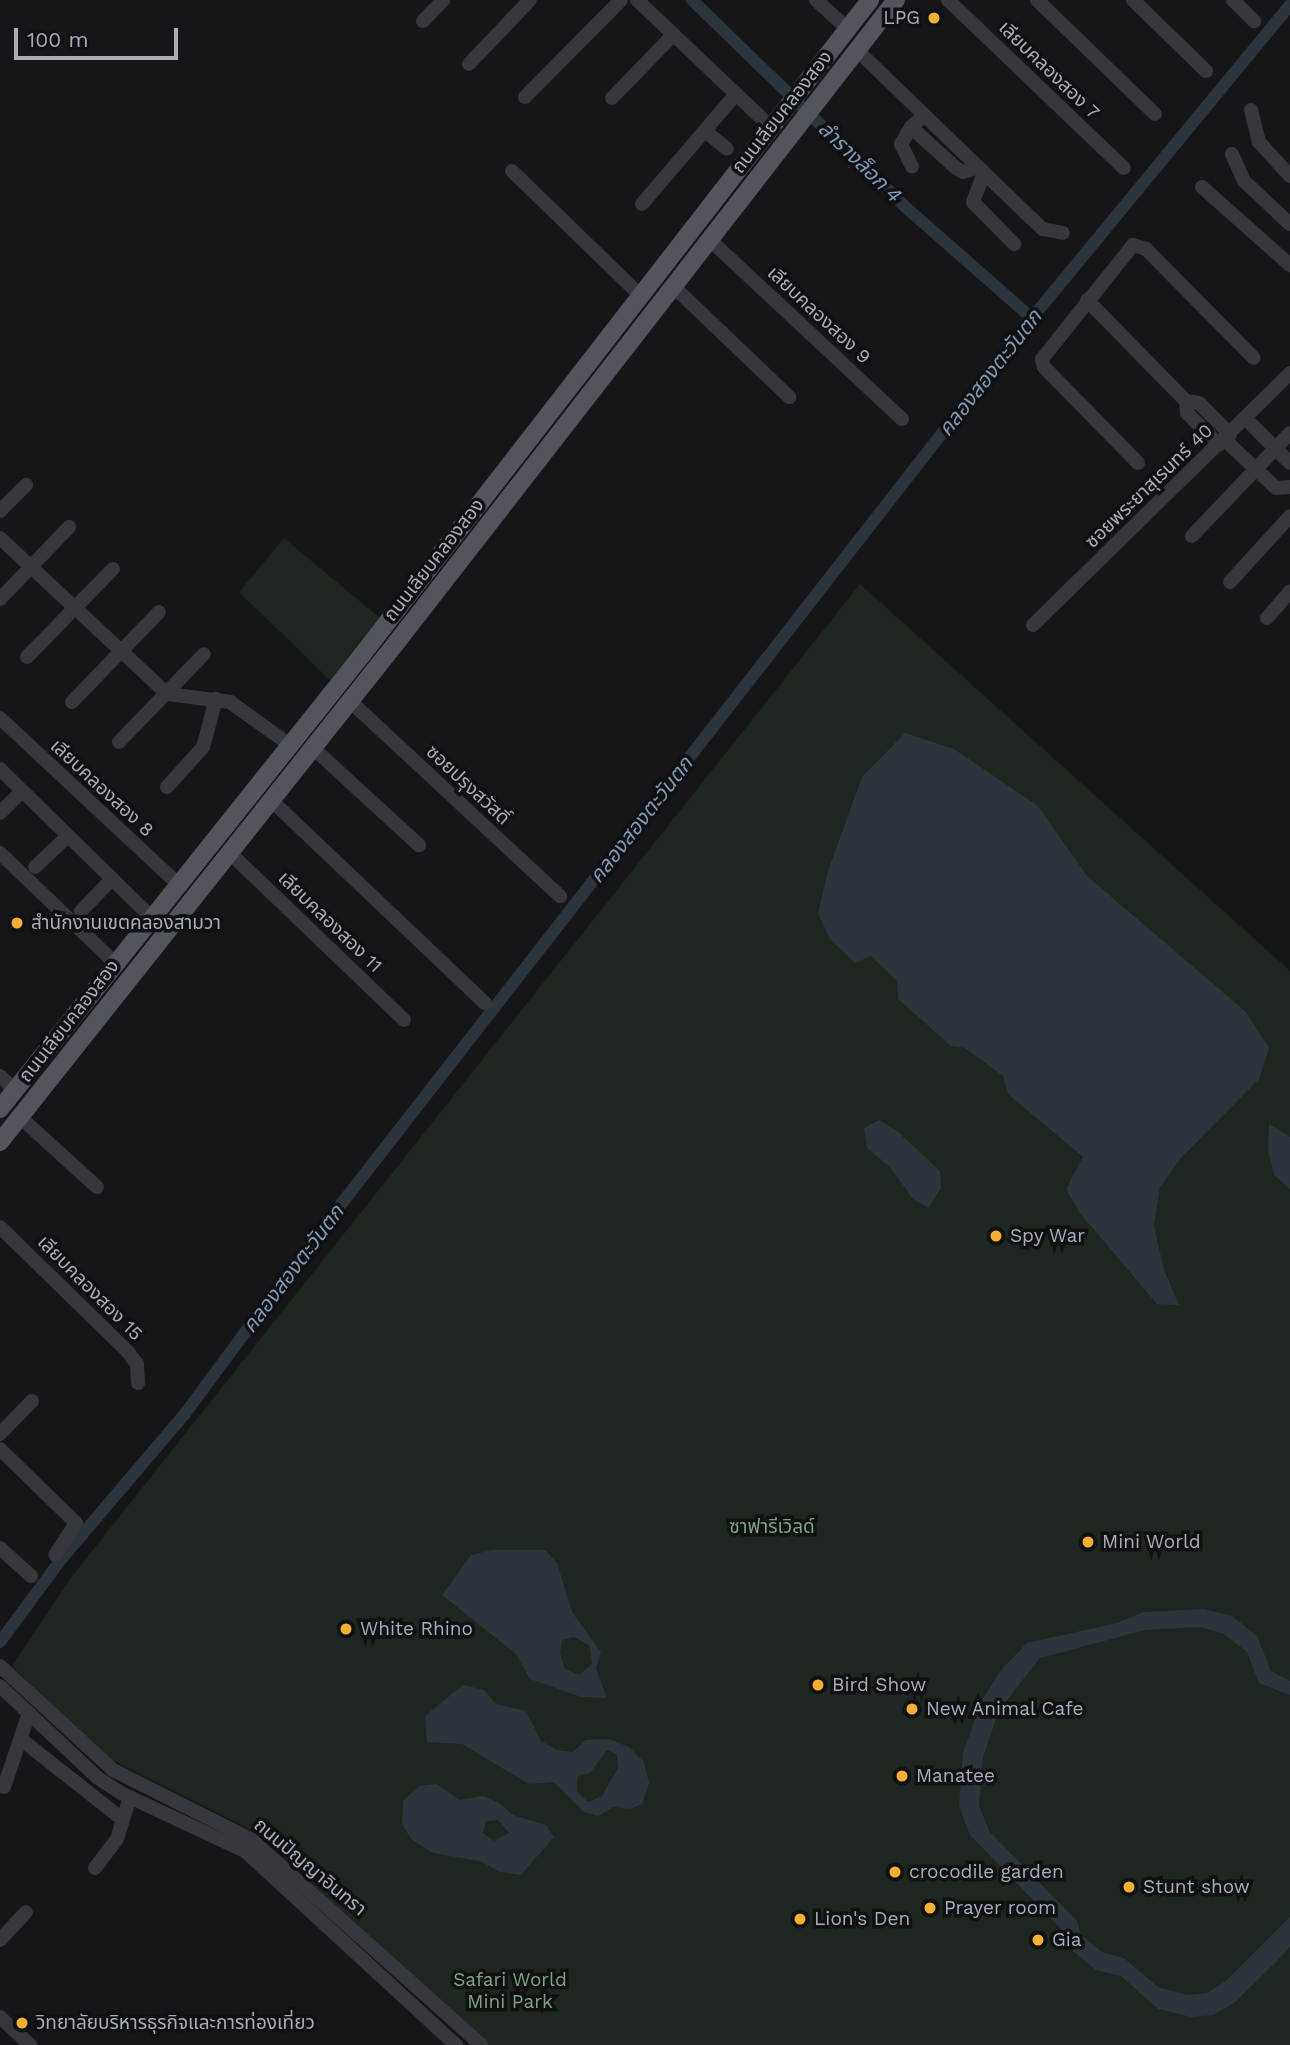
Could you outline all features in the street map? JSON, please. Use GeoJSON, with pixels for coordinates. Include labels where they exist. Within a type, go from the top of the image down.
{"type":"FeatureCollection","features":[{"type":"Feature","properties":{"kind":"main road","name":"ถนนเลียบคลองสอง"},"geometry":{"type":"LineString","coordinates":[[0,1109],[290,745],[870,0]]}},
{"type":"Feature","properties":{"kind":"main road","name":"ถนนเลียบคลองสอง"},"geometry":{"type":"LineString","coordinates":[[0,1142],[350,701],[896,0]]}},
{"type":"Feature","properties":{"kind":"street"},"geometry":{"type":"LineString","coordinates":[[423,21],[443,0]]}},
{"type":"Feature","properties":{"kind":"street"},"geometry":{"type":"LineString","coordinates":[[469,64],[530,0]]}},
{"type":"Feature","properties":{"kind":"street"},"geometry":{"type":"LineString","coordinates":[[525,97],[621,0]]}},
{"type":"Feature","properties":{"kind":"street"},"geometry":{"type":"LineString","coordinates":[[637,0],[772,128]]}},
{"type":"Feature","properties":{"kind":"street"},"geometry":{"type":"LineString","coordinates":[[817,0],[848,29]]}},
{"type":"Feature","properties":{"kind":"street","name":"เลียบคลองสอง 7"},"geometry":{"type":"LineString","coordinates":[[948,0],[1124,168]]}},
{"type":"Feature","properties":{"kind":"street"},"geometry":{"type":"LineString","coordinates":[[1037,0],[1155,114]]}},
{"type":"Feature","properties":{"kind":"street"},"geometry":{"type":"LineString","coordinates":[[1133,0],[1206,71]]}},
{"type":"Feature","properties":{"kind":"street"},"geometry":{"type":"LineString","coordinates":[[1233,0],[1254,21]]}},
{"type":"Feature","properties":{"kind":"street"},"geometry":{"type":"LineString","coordinates":[[612,98],[673,35]]}},
{"type":"Feature","properties":{"kind":"street"},"geometry":{"type":"LineString","coordinates":[[857,50],[1043,229],[1063,233]]}},
{"type":"Feature","properties":{"kind":"street"},"geometry":{"type":"LineString","coordinates":[[642,204],[736,94]]}},
{"type":"Feature","properties":{"kind":"street"},"geometry":{"type":"LineString","coordinates":[[1251,110],[1259,142],[1290,176]]}},
{"type":"Feature","properties":{"kind":"street"},"geometry":{"type":"LineString","coordinates":[[912,167],[901,144],[911,127],[924,116]]}},
{"type":"Feature","properties":{"kind":"street"},"geometry":{"type":"LineString","coordinates":[[911,127],[956,168],[963,172],[981,170]]}},
{"type":"Feature","properties":{"kind":"street"},"geometry":{"type":"LineString","coordinates":[[705,131],[727,149]]}},
{"type":"Feature","properties":{"kind":"street"},"geometry":{"type":"LineString","coordinates":[[1232,154],[1244,181],[1290,224]]}},
{"type":"Feature","properties":{"kind":"street"},"geometry":{"type":"LineString","coordinates":[[981,170],[973,202],[1014,244]]}},
{"type":"Feature","properties":{"kind":"street"},"geometry":{"type":"LineString","coordinates":[[512,171],[641,296]]}},
{"type":"Feature","properties":{"kind":"street"},"geometry":{"type":"LineString","coordinates":[[1202,187],[1290,265]]}},
{"type":"Feature","properties":{"kind":"street","name":"เลียบคลองสอง 9"},"geometry":{"type":"LineString","coordinates":[[709,239],[902,419]]}},
{"type":"Feature","properties":{"kind":"street"},"geometry":{"type":"LineString","coordinates":[[1138,463],[1043,364],[1044,354],[1138,243],[1254,358]]}},
{"type":"Feature","properties":{"kind":"street"},"geometry":{"type":"LineString","coordinates":[[673,286],[789,397]]}},
{"type":"Feature","properties":{"kind":"street"},"geometry":{"type":"LineString","coordinates":[[1087,300],[1185,401],[1187,413],[1225,440],[1276,488],[1290,487]]}},
{"type":"Feature","properties":{"kind":"street","name":"ซอยพระยาสุเรนทร์ 40"},"geometry":{"type":"LineString","coordinates":[[1033,625],[1225,440],[1290,373]]}},
{"type":"Feature","properties":{"kind":"street"},"geometry":{"type":"LineString","coordinates":[[1245,419],[1290,463]]}},
{"type":"Feature","properties":{"kind":"street"},"geometry":{"type":"LineString","coordinates":[[1192,537],[1290,433]]}},
{"type":"Feature","properties":{"kind":"street"},"geometry":{"type":"LineString","coordinates":[[0,511],[26,485]]}},
{"type":"Feature","properties":{"kind":"street"},"geometry":{"type":"LineString","coordinates":[[1230,582],[1290,516]]}},
{"type":"Feature","properties":{"kind":"street"},"geometry":{"type":"LineString","coordinates":[[0,599],[69,527]]}},
{"type":"Feature","properties":{"kind":"street"},"geometry":{"type":"LineString","coordinates":[[0,538],[167,694],[230,702],[290,745]]}},
{"type":"Feature","properties":{"kind":"street"},"geometry":{"type":"LineString","coordinates":[[27,657],[113,569]]}},
{"type":"Feature","properties":{"kind":"street"},"geometry":{"type":"LineString","coordinates":[[1267,618],[1290,592]]}},
{"type":"Feature","properties":{"kind":"street"},"geometry":{"type":"LineString","coordinates":[[72,702],[159,612]]}},
{"type":"Feature","properties":{"kind":"street"},"geometry":{"type":"LineString","coordinates":[[119,742],[204,654]]}},
{"type":"Feature","properties":{"kind":"street"},"geometry":{"type":"LineString","coordinates":[[167,787],[203,747],[216,699]]}},
{"type":"Feature","properties":{"kind":"street","name":"ซอยปรุงสวัสดิ์"},"geometry":{"type":"LineString","coordinates":[[350,701],[561,896]]}},
{"type":"Feature","properties":{"kind":"street","name":"เลียบคลองสอง 8"},"geometry":{"type":"LineString","coordinates":[[0,718],[178,885]]}},
{"type":"Feature","properties":{"kind":"street"},"geometry":{"type":"LineString","coordinates":[[313,748],[419,845]]}},
{"type":"Feature","properties":{"kind":"street"},"geometry":{"type":"LineString","coordinates":[[0,769],[152,918]]}},
{"type":"Feature","properties":{"kind":"street"},"geometry":{"type":"LineString","coordinates":[[0,813],[22,790]]}},
{"type":"Feature","properties":{"kind":"street"},"geometry":{"type":"LineString","coordinates":[[271,800],[485,1003]]}},
{"type":"Feature","properties":{"kind":"street"},"geometry":{"type":"LineString","coordinates":[[35,867],[68,836]]}},
{"type":"Feature","properties":{"kind":"street"},"geometry":{"type":"LineString","coordinates":[[0,853],[116,964]]}},
{"type":"Feature","properties":{"kind":"street","name":"เลียบคลองสอง 11"},"geometry":{"type":"LineString","coordinates":[[230,853],[404,1020]]}},
{"type":"Feature","properties":{"kind":"street"},"geometry":{"type":"LineString","coordinates":[[81,911],[112,879]]}},
{"type":"Feature","properties":{"kind":"street"},"geometry":{"type":"LineString","coordinates":[[0,1076],[15,1090]]}},
{"type":"Feature","properties":{"kind":"street"},"geometry":{"type":"LineString","coordinates":[[20,1116],[97,1187]]}},
{"type":"Feature","properties":{"kind":"street","name":"เลียบคลองสอง 15"},"geometry":{"type":"LineString","coordinates":[[1,1231],[128,1352],[137,1364],[138,1383]]}},
{"type":"Feature","properties":{"kind":"street"},"geometry":{"type":"LineString","coordinates":[[0,1434],[32,1401]]}},
{"type":"Feature","properties":{"kind":"street"},"geometry":{"type":"LineString","coordinates":[[0,1449],[76,1523],[55,1555]]}},
{"type":"Feature","properties":{"kind":"street"},"geometry":{"type":"LineString","coordinates":[[0,1548],[31,1576]]}},
{"type":"Feature","properties":{"kind":"street","name":"ถนนปัญญาอินทรา"},"geometry":{"type":"LineString","coordinates":[[3,1679],[29,1713],[98,1778],[130,1797],[245,1852],[456,2045]]}},
{"type":"Feature","properties":{"kind":"street","name":"ถนนปัญญาอินทรา"},"geometry":{"type":"LineString","coordinates":[[3,1679],[113,1770],[252,1840],[481,2045]]}},
{"type":"Feature","properties":{"kind":"street"},"geometry":{"type":"LineString","coordinates":[[4,1787],[29,1713]]}},
{"type":"Feature","properties":{"kind":"street"},"geometry":{"type":"LineString","coordinates":[[22,1740],[122,1819]]}},
{"type":"Feature","properties":{"kind":"street"},"geometry":{"type":"LineString","coordinates":[[95,1868],[117,1839],[130,1797]]}},
{"type":"Feature","properties":{"kind":"street"},"geometry":{"type":"LineString","coordinates":[[0,1940],[26,1912]]}},
{"type":"Feature","properties":{"kind":"street"},"geometry":{"type":"LineString","coordinates":[[0,2017],[30,2045]]}},
{"type":"Feature","properties":{"kind":"green space"},"geometry":{"type":"Polygon","coordinates":[[[284,538],[386,623],[337,687],[239,592],[284,538]]]}},
{"type":"Feature","properties":{"kind":"green space","name":"ซาฟารีเวิลด์"},"geometry":{"type":"Polygon","coordinates":[[[860,584],[1290,971],[1290,2045],[487,2045],[256,1832],[98,1753],[12,1666],[73,1575],[860,584]]]}},
{"type":"Feature","properties":{"kind":"shaded area"},"geometry":{"type":"Polygon","coordinates":[[[905,733],[954,749],[1038,806],[1087,876],[1246,1012],[1269,1048],[1259,1079],[1181,1158],[1160,1187],[1154,1226],[1164,1270],[1179,1305],[1157,1304],[1079,1212],[1066,1189],[1083,1157],[1008,1094],[1003,1076],[965,1048],[951,1046],[898,999],[897,981],[871,956],[855,963],[830,939],[818,913],[828,871],[862,777],[905,733]]]}},
{"type":"Feature","properties":{"kind":"shaded area"},"geometry":{"type":"Polygon","coordinates":[[[879,1120],[897,1131],[940,1171],[941,1188],[928,1208],[913,1199],[890,1167],[867,1148],[864,1128],[879,1120]]]}},
{"type":"Feature","properties":{"kind":"shaded area"},"geometry":{"type":"Polygon","coordinates":[[[1269,1124],[1290,1137],[1290,1189],[1274,1175],[1268,1150],[1269,1124]]]}},
{"type":"Feature","properties":{"kind":"shaded area"},"geometry":{"type":"Polygon","coordinates":[[[492,1550],[545,1550],[557,1563],[572,1612],[601,1652],[596,1669],[607,1698],[581,1697],[530,1679],[516,1654],[442,1595],[471,1555],[492,1550]],[[574,1637],[562,1640],[560,1652],[564,1668],[579,1675],[592,1664],[590,1646],[574,1637]]]}},
{"type":"Feature","properties":{"kind":"shaded area"},"geometry":{"type":"Polygon","coordinates":[[[1204,1609],[1232,1616],[1257,1636],[1271,1671],[1290,1681],[1290,1695],[1259,1683],[1247,1652],[1224,1634],[1200,1627],[1145,1630],[1040,1658],[999,1710],[983,1757],[979,1805],[989,1831],[1077,1921],[1081,1935],[1102,1952],[1124,1958],[1158,1987],[1187,1995],[1207,1993],[1226,1981],[1290,1917],[1290,1947],[1277,1961],[1234,2003],[1213,2015],[1191,2017],[1158,2009],[1121,1976],[1096,1970],[1073,1951],[1068,1936],[970,1835],[959,1806],[963,1753],[982,1700],[1002,1669],[1027,1643],[1117,1623],[1144,1612],[1204,1609]]]}},
{"type":"Feature","properties":{"kind":"shaded area"},"geometry":{"type":"Polygon","coordinates":[[[463,1685],[484,1690],[496,1704],[526,1711],[541,1741],[557,1750],[573,1752],[586,1740],[609,1739],[629,1747],[644,1762],[649,1783],[642,1804],[630,1809],[614,1807],[598,1816],[584,1812],[554,1782],[529,1784],[462,1744],[427,1742],[425,1716],[463,1685]],[[607,1750],[590,1773],[577,1777],[577,1791],[588,1802],[602,1796],[618,1768],[617,1755],[607,1750]]]}},
{"type":"Feature","properties":{"kind":"shaded area"},"geometry":{"type":"Polygon","coordinates":[[[437,1784],[459,1800],[483,1796],[498,1802],[513,1815],[546,1825],[554,1837],[521,1875],[500,1872],[480,1861],[433,1853],[411,1839],[402,1824],[403,1801],[419,1786],[437,1784]],[[498,1820],[486,1821],[483,1833],[494,1841],[509,1833],[498,1820]]]}},
{"type":"Feature","properties":{"kind":"waterway","name":"ลำรางล็อก 4"},"geometry":{"type":"LineString","coordinates":[[692,0],[910,211],[1032,318]]}},
{"type":"Feature","properties":{"kind":"waterway","name":"คลองสองตะวันตก"},"geometry":{"type":"LineString","coordinates":[[0,1642],[63,1557],[184,1415],[324,1226],[1032,318],[1290,5]]}},
{"type":"Feature","properties":{"kind":"place","name":"LPG"},"geometry":{"type":"Point","coordinates":[934,18]}},
{"type":"Feature","properties":{"kind":"place","name":"สำนักงานเขตคลองสามวา"},"geometry":{"type":"Point","coordinates":[17,923]}},
{"type":"Feature","properties":{"kind":"place","name":"Spy War"},"geometry":{"type":"Point","coordinates":[996,1236]}},
{"type":"Feature","properties":{"kind":"place","name":"Mini World"},"geometry":{"type":"Point","coordinates":[1088,1542]}},
{"type":"Feature","properties":{"kind":"place","name":"White Rhino"},"geometry":{"type":"Point","coordinates":[346,1629]}},
{"type":"Feature","properties":{"kind":"place","name":"Bird Show"},"geometry":{"type":"Point","coordinates":[818,1685]}},
{"type":"Feature","properties":{"kind":"place","name":"New Animal Cafe"},"geometry":{"type":"Point","coordinates":[912,1709]}},
{"type":"Feature","properties":{"kind":"place","name":"Manatee"},"geometry":{"type":"Point","coordinates":[902,1776]}},
{"type":"Feature","properties":{"kind":"place","name":"crocodile garden"},"geometry":{"type":"Point","coordinates":[895,1872]}},
{"type":"Feature","properties":{"kind":"place","name":"Stunt show"},"geometry":{"type":"Point","coordinates":[1129,1887]}},
{"type":"Feature","properties":{"kind":"place","name":"Prayer room"},"geometry":{"type":"Point","coordinates":[930,1908]}},
{"type":"Feature","properties":{"kind":"place","name":"Lion's Den"},"geometry":{"type":"Point","coordinates":[800,1919]}},
{"type":"Feature","properties":{"kind":"place","name":"Gia"},"geometry":{"type":"Point","coordinates":[1038,1940]}},
{"type":"Feature","properties":{"kind":"place","name":"วิทยาลัยบริหารธุรกิจและการท่องเที่ยว"},"geometry":{"type":"Point","coordinates":[22,2023]}},
{"type":"Feature","properties":{"kind":"park label","name":"Safari World Mini Park"},"geometry":{"type":"Point","coordinates":[510,1991]}}]}
